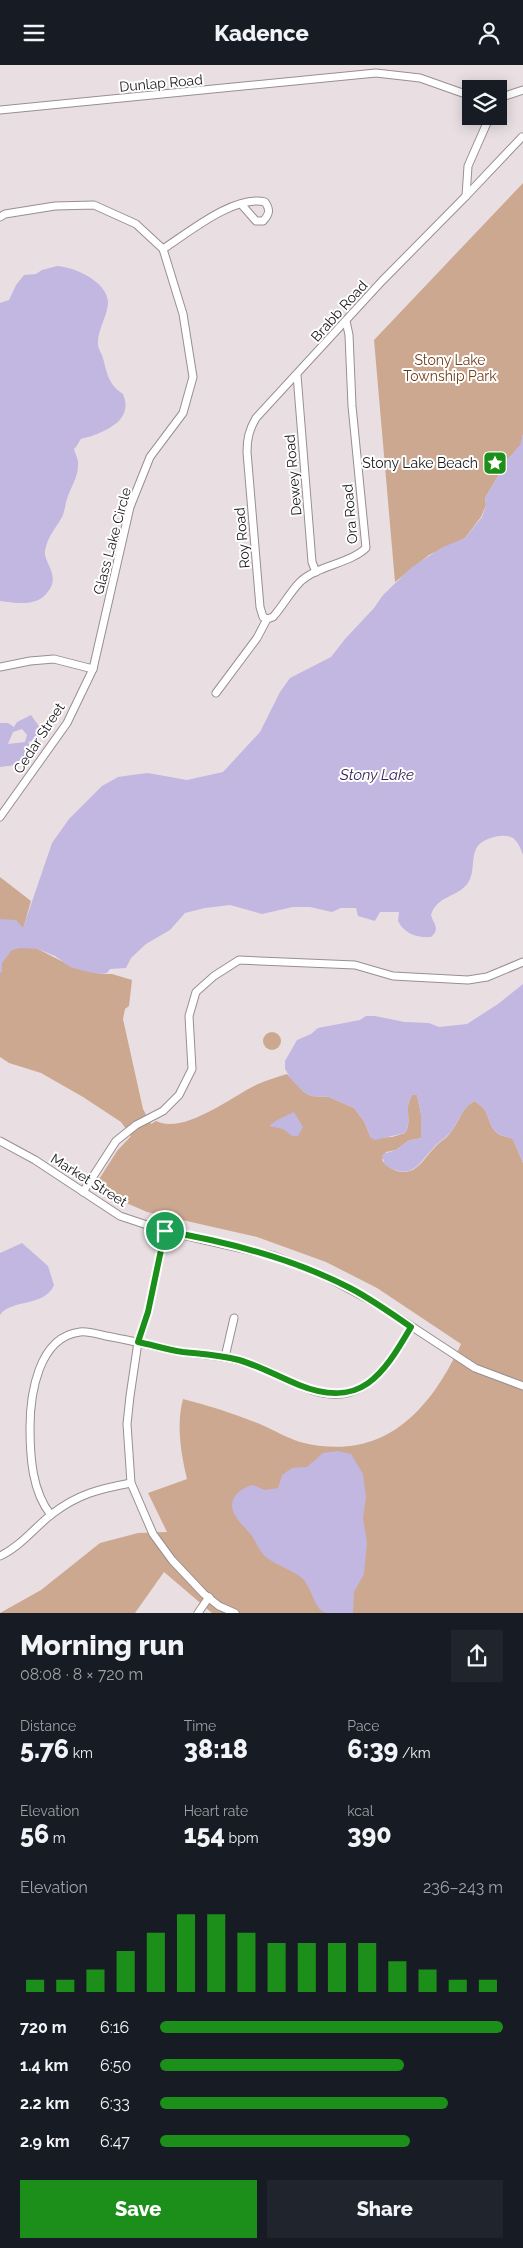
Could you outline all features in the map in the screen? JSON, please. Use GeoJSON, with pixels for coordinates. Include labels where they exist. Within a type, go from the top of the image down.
{"type":"FeatureCollection","features":[{"type":"Feature","properties":{"kind":"street","name":"Dunlap Road"},"geometry":{"type":"LineString","coordinates":[[0,110],[376,73],[420,79],[462,93]]}},
{"type":"Feature","properties":{"kind":"street"},"geometry":{"type":"LineString","coordinates":[[507,95],[523,90]]}},
{"type":"Feature","properties":{"kind":"street"},"geometry":{"type":"LineString","coordinates":[[466,196],[468,166],[486,125]]}},
{"type":"Feature","properties":{"kind":"street","name":"Brabb Road"},"geometry":{"type":"LineString","coordinates":[[247,452],[248,435],[256,418],[522,137]]}},
{"type":"Feature","properties":{"kind":"street"},"geometry":{"type":"LineString","coordinates":[[0,217],[5,214],[55,206],[94,205],[136,224],[163,249],[226,209],[241,204]]}},
{"type":"Feature","properties":{"kind":"street","name":"Glass Lake Circle"},"geometry":{"type":"LineString","coordinates":[[93,669],[130,507],[150,457],[182,413],[193,377],[183,314],[163,249]]}},
{"type":"Feature","properties":{"kind":"street","name":"Ora Road"},"geometry":{"type":"LineString","coordinates":[[216,693],[257,637],[267,619],[273,617],[300,582],[329,565],[361,553],[366,549],[352,406],[349,335],[346,321]]}},
{"type":"Feature","properties":{"kind":"street","name":"Dewey Road"},"geometry":{"type":"LineString","coordinates":[[298,375],[311,552],[316,572]]}},
{"type":"Feature","properties":{"kind":"street","name":"Roy Road"},"geometry":{"type":"LineString","coordinates":[[247,452],[260,607],[263,617],[267,619]]}},
{"type":"Feature","properties":{"kind":"street"},"geometry":{"type":"LineString","coordinates":[[0,667],[30,661],[54,659],[93,669]]}},
{"type":"Feature","properties":{"kind":"street","name":"Cedar Street"},"geometry":{"type":"LineString","coordinates":[[0,817],[67,723],[93,669]]}},
{"type":"Feature","properties":{"kind":"street"},"geometry":{"type":"LineString","coordinates":[[83,1192],[116,1141],[136,1125],[163,1111],[179,1095],[192,1069],[189,1015],[196,992],[214,976],[239,960],[355,965],[393,976],[468,980],[487,977],[523,962]]}},
{"type":"Feature","properties":{"kind":"street","name":"Market Street"},"geometry":{"type":"LineString","coordinates":[[0,1141],[35,1161],[120,1216],[165,1231],[258,1252],[307,1268],[351,1289],[475,1368],[523,1386]]}},
{"type":"Feature","properties":{"kind":"street"},"geometry":{"type":"LineString","coordinates":[[165,1231],[148,1312],[138,1342],[127,1424],[131,1483],[160,1545],[183,1573],[209,1597],[219,1606],[235,1613]]}},
{"type":"Feature","properties":{"kind":"street"},"geometry":{"type":"LineString","coordinates":[[224,1357],[234,1318]]}},
{"type":"Feature","properties":{"kind":"street"},"geometry":{"type":"LineString","coordinates":[[51,1515],[44,1507],[37,1489],[31,1438],[32,1401],[41,1365],[65,1336],[78,1332],[87,1332],[174,1351],[224,1357],[252,1364],[312,1390],[348,1393],[375,1379],[397,1351],[411,1327]]}},
{"type":"Feature","properties":{"kind":"street"},"geometry":{"type":"LineString","coordinates":[[0,1556],[51,1515],[85,1493],[131,1483]]}},
{"type":"Feature","properties":{"kind":"street"},"geometry":{"type":"LineString","coordinates":[[198,1613],[209,1597]]}},
{"type":"Feature","properties":{"kind":"street"},"geometry":{"type":"LineString","coordinates":[[214,1613],[219,1606]]}},
{"type":"Feature","properties":{"kind":"green space","name":"Stony Lake Township Park"},"geometry":{"type":"Polygon","coordinates":[[[523,183],[523,434],[521,445],[508,459],[485,498],[486,505],[481,517],[465,538],[429,555],[395,582],[374,340],[523,183]]]}},
{"type":"Feature","properties":{"kind":"green space"},"geometry":{"type":"Polygon","coordinates":[[[0,877],[31,901],[23,929],[38,949],[73,967],[101,974],[112,974],[132,980],[129,1006],[125,1009],[123,1019],[143,1109],[151,1124],[156,1121],[167,1124],[194,1119],[258,1084],[287,1074],[304,1092],[311,1096],[329,1097],[354,1108],[364,1121],[371,1138],[392,1137],[405,1133],[408,1124],[409,1100],[412,1095],[417,1095],[421,1114],[421,1138],[408,1141],[396,1150],[386,1152],[382,1160],[388,1167],[397,1171],[410,1171],[420,1164],[449,1134],[464,1111],[474,1101],[486,1112],[492,1127],[497,1133],[513,1139],[523,1163],[523,1613],[212,1613],[164,1572],[135,1613],[0,1613],[41,1590],[100,1543],[138,1533],[167,1532],[148,1493],[187,1479],[181,1450],[180,1419],[183,1399],[242,1417],[300,1442],[329,1447],[355,1445],[379,1438],[399,1427],[418,1411],[434,1391],[461,1344],[377,1288],[326,1262],[257,1237],[147,1212],[124,1202],[96,1184],[117,1151],[131,1136],[121,1122],[41,1073],[9,1063],[0,1057],[0,877]]]}},
{"type":"Feature","properties":{"kind":"green space"},"geometry":{"type":"Polygon","coordinates":[[[272,1032],[278,1035],[281,1041],[278,1047],[272,1050],[266,1047],[263,1041],[266,1035],[272,1032]]]}},
{"type":"Feature","properties":{"kind":"water"},"geometry":{"type":"Polygon","coordinates":[[[57,266],[80,272],[96,282],[106,294],[108,307],[99,333],[98,346],[109,379],[118,391],[123,394],[125,410],[123,416],[113,426],[81,439],[74,449],[78,461],[77,475],[68,495],[63,515],[46,545],[45,551],[53,581],[51,587],[42,597],[31,602],[0,601],[0,303],[9,300],[16,285],[24,275],[36,274],[42,270],[57,266]]]}},
{"type":"Feature","properties":{"kind":"water","name":"Stony Lake"},"geometry":{"type":"Polygon","coordinates":[[[523,434],[523,855],[516,841],[509,836],[492,837],[478,845],[472,875],[468,883],[458,892],[442,900],[434,908],[431,915],[436,931],[431,937],[416,936],[404,929],[398,921],[399,912],[380,912],[375,921],[358,916],[356,908],[341,908],[332,912],[310,907],[293,907],[262,914],[230,905],[185,913],[170,930],[146,944],[131,958],[126,968],[110,969],[107,973],[101,974],[89,972],[70,967],[55,956],[38,949],[20,948],[12,950],[2,963],[2,972],[0,973],[0,919],[16,920],[23,928],[52,843],[69,819],[102,786],[118,777],[148,773],[187,780],[223,772],[260,732],[280,692],[290,678],[331,657],[383,595],[412,567],[443,547],[465,538],[482,517],[486,505],[485,498],[508,459],[520,445],[523,434]]]}},
{"type":"Feature","properties":{"kind":"water"},"geometry":{"type":"Polygon","coordinates":[[[31,715],[43,732],[37,739],[28,742],[31,749],[15,765],[0,767],[0,723],[8,723],[14,727],[17,722],[31,715]],[[22,729],[13,732],[8,744],[25,742],[27,735],[22,729]]]}},
{"type":"Feature","properties":{"kind":"water"},"geometry":{"type":"Polygon","coordinates":[[[523,984],[523,1163],[513,1139],[497,1133],[492,1127],[486,1112],[474,1101],[465,1110],[449,1134],[436,1145],[420,1164],[409,1171],[395,1170],[385,1165],[382,1156],[396,1150],[408,1141],[421,1138],[421,1114],[417,1095],[412,1095],[409,1100],[408,1124],[405,1133],[375,1140],[371,1138],[364,1121],[354,1108],[329,1097],[311,1096],[291,1079],[285,1069],[285,1061],[297,1040],[311,1034],[318,1028],[360,1020],[366,1016],[405,1022],[429,1023],[439,1027],[467,1024],[498,1004],[523,984]]]}},
{"type":"Feature","properties":{"kind":"water"},"geometry":{"type":"Polygon","coordinates":[[[294,1112],[303,1127],[298,1136],[292,1136],[283,1129],[269,1126],[277,1120],[294,1112]]]}},
{"type":"Feature","properties":{"kind":"water"},"geometry":{"type":"Polygon","coordinates":[[[22,1243],[48,1266],[54,1285],[43,1297],[12,1306],[0,1315],[0,1253],[22,1243]]]}},
{"type":"Feature","properties":{"kind":"water"},"geometry":{"type":"Polygon","coordinates":[[[338,1451],[351,1454],[363,1474],[366,1498],[363,1518],[367,1542],[364,1574],[354,1592],[353,1613],[326,1613],[322,1611],[303,1579],[271,1561],[262,1553],[252,1536],[237,1518],[232,1504],[235,1495],[243,1489],[253,1485],[265,1490],[278,1488],[282,1475],[292,1468],[307,1467],[323,1453],[338,1451]]]}},
{"type":"Feature","properties":{"kind":"place","name":"Stony Lake Beach"},"geometry":{"type":"Point","coordinates":[495,463]}},
{"type":"Feature","properties":{"kind":"route"},"geometry":{"type":"LineString","coordinates":[[165,1231],[234,1245],[274,1256],[307,1268],[351,1289],[411,1327],[397,1351],[375,1379],[348,1393],[339,1394],[312,1390],[252,1364],[238,1360],[197,1352],[174,1351],[138,1342],[145,1325],[165,1231]]}}]}
